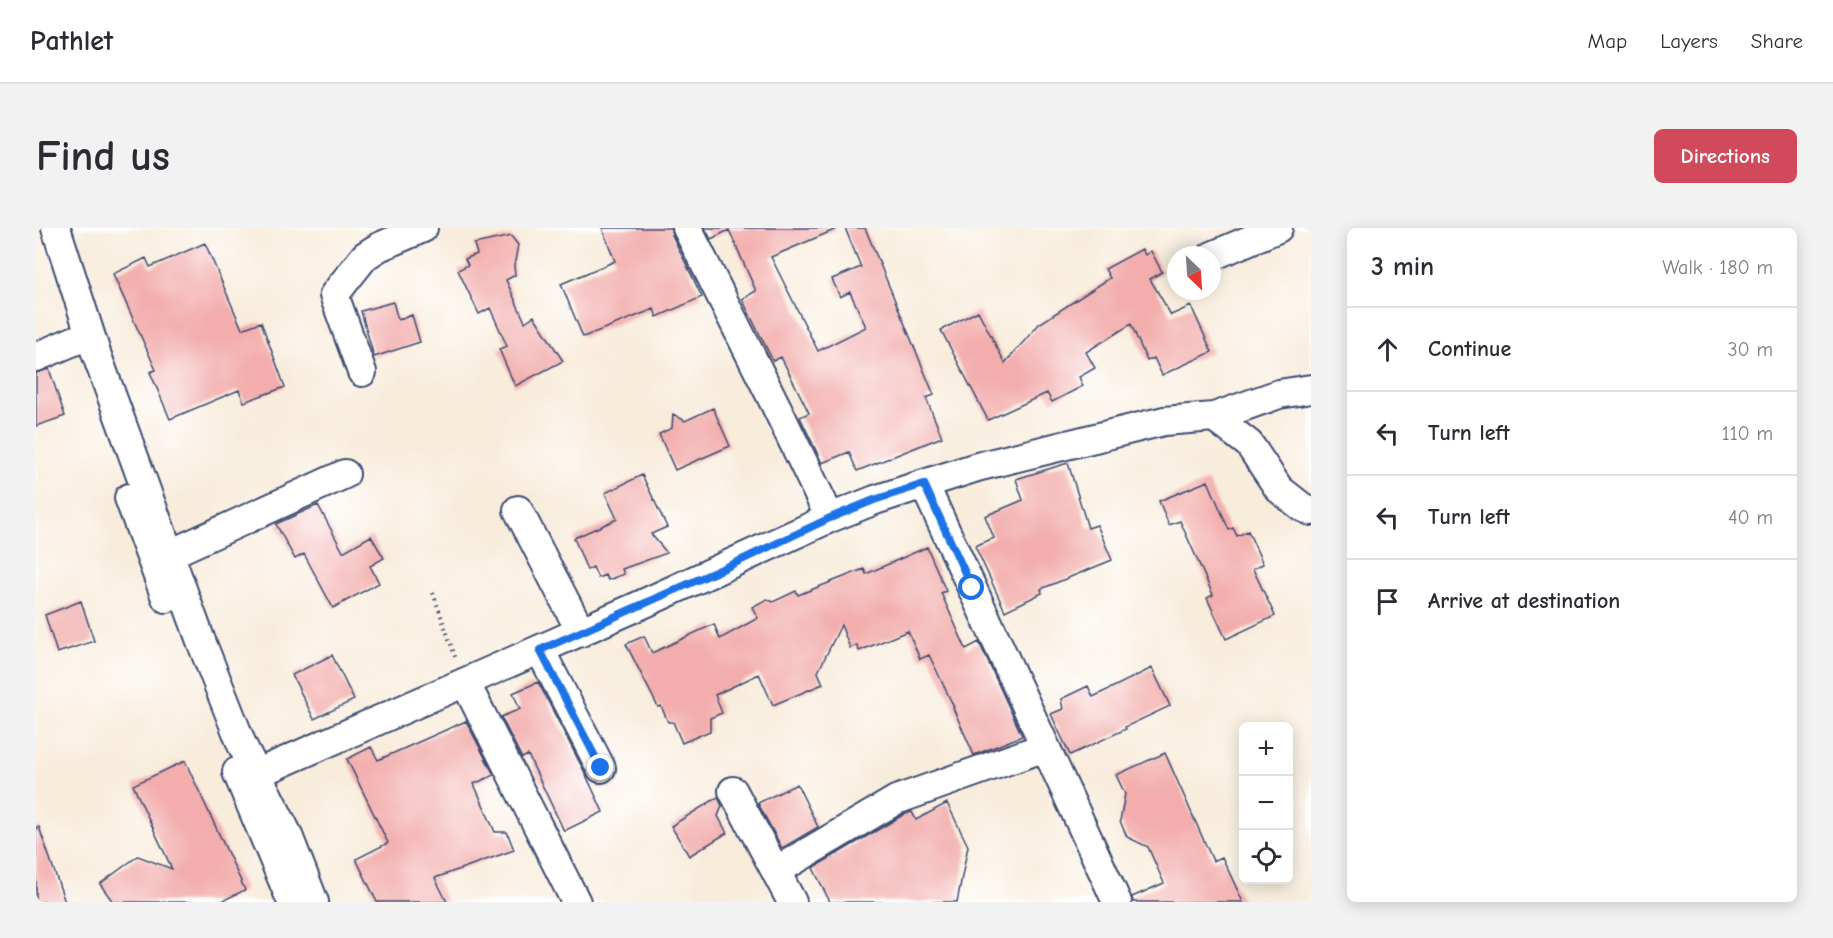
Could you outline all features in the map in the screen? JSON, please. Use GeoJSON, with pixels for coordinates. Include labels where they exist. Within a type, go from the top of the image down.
{"type":"FeatureCollection","features":[{"type":"Feature","properties":{"kind":"street"},"geometry":{"type":"LineString","coordinates":[[41,228],[144,542],[292,902]]}},
{"type":"Feature","properties":{"kind":"street"},"geometry":{"type":"LineString","coordinates":[[56,228],[96,353],[201,641],[242,745],[287,833],[314,902]]}},
{"type":"Feature","properties":{"kind":"street"},"geometry":{"type":"LineString","coordinates":[[362,372],[334,295],[365,256],[379,247],[423,228]]}},
{"type":"Feature","properties":{"kind":"street"},"geometry":{"type":"LineString","coordinates":[[687,228],[830,518]]}},
{"type":"Feature","properties":{"kind":"street"},"geometry":{"type":"LineString","coordinates":[[1221,252],[1278,228]]}},
{"type":"Feature","properties":{"kind":"street"},"geometry":{"type":"LineString","coordinates":[[36,357],[76,340]]}},
{"type":"Feature","properties":{"kind":"street"},"geometry":{"type":"LineString","coordinates":[[256,774],[581,632],[874,500],[987,464],[1164,421],[1214,417],[1279,394],[1311,389]]}},
{"type":"Feature","properties":{"kind":"street"},"geometry":{"type":"LineString","coordinates":[[1214,417],[1249,444],[1279,489],[1302,507],[1311,511]]}},
{"type":"Feature","properties":{"kind":"street"},"geometry":{"type":"LineString","coordinates":[[170,554],[345,474]]}},
{"type":"Feature","properties":{"kind":"street"},"geometry":{"type":"LineString","coordinates":[[924,484],[1117,902]]}},
{"type":"Feature","properties":{"kind":"street"},"geometry":{"type":"LineString","coordinates":[[518,510],[581,632]]}},
{"type":"Feature","properties":{"kind":"street"},"geometry":{"type":"LineString","coordinates":[[540,650],[601,768]]}},
{"type":"Feature","properties":{"kind":"street"},"geometry":{"type":"LineString","coordinates":[[465,682],[576,902]]}},
{"type":"Feature","properties":{"kind":"street"},"geometry":{"type":"LineString","coordinates":[[776,871],[896,801],[1045,747]]}},
{"type":"Feature","properties":{"kind":"street"},"geometry":{"type":"LineString","coordinates":[[733,791],[792,902]]}},
{"type":"Feature","properties":{"kind":"path"},"geometry":{"type":"LineString","coordinates":[[433,593],[465,682]]}},
{"type":"Feature","properties":{"kind":"building"},"geometry":{"type":"Polygon","coordinates":[[[602,228],[671,228],[672,235],[702,297],[657,317],[654,309],[583,337],[561,284],[615,261],[602,228]]]}},
{"type":"Feature","properties":{"kind":"building"},"geometry":{"type":"Polygon","coordinates":[[[705,228],[839,228],[771,257],[818,351],[866,327],[850,292],[840,297],[832,279],[861,267],[845,228],[865,228],[934,395],[926,398],[942,437],[857,471],[849,452],[822,463],[800,417],[809,413],[781,357],[773,361],[742,299],[756,291],[729,230],[711,239],[705,228]]]}},
{"type":"Feature","properties":{"kind":"building"},"geometry":{"type":"Polygon","coordinates":[[[511,236],[518,245],[514,266],[515,275],[506,280],[525,322],[534,316],[563,361],[515,386],[499,349],[507,346],[490,308],[479,314],[458,270],[468,265],[465,259],[477,254],[474,244],[511,236]]]}},
{"type":"Feature","properties":{"kind":"building"},"geometry":{"type":"Polygon","coordinates":[[[205,243],[242,329],[261,322],[285,387],[244,402],[239,390],[170,419],[150,372],[156,370],[113,274],[146,258],[150,267],[205,243]]]}},
{"type":"Feature","properties":{"kind":"building"},"geometry":{"type":"Polygon","coordinates":[[[1142,249],[1145,255],[1151,251],[1162,272],[1150,279],[1171,315],[1191,306],[1212,352],[1162,375],[1154,358],[1147,361],[1131,324],[1086,352],[1095,368],[1079,377],[1083,386],[1052,402],[1047,393],[988,420],[941,330],[978,311],[1005,363],[1039,324],[1110,278],[1105,269],[1142,249]]]}},
{"type":"Feature","properties":{"kind":"building"},"geometry":{"type":"Polygon","coordinates":[[[393,302],[398,320],[412,315],[420,342],[374,357],[361,311],[393,302]]]}},
{"type":"Feature","properties":{"kind":"building"},"geometry":{"type":"Polygon","coordinates":[[[49,369],[65,416],[36,426],[36,373],[49,369]]]}},
{"type":"Feature","properties":{"kind":"building"},"geometry":{"type":"Polygon","coordinates":[[[713,408],[730,446],[675,470],[659,434],[672,428],[673,414],[685,421],[713,408]]]}},
{"type":"Feature","properties":{"kind":"building"},"geometry":{"type":"Polygon","coordinates":[[[1068,463],[1088,528],[1097,525],[1112,560],[1041,589],[1042,593],[1005,611],[975,546],[994,538],[985,516],[1023,500],[1016,479],[1068,463]]]}},
{"type":"Feature","properties":{"kind":"building"},"geometry":{"type":"Polygon","coordinates":[[[642,475],[667,527],[651,534],[667,553],[622,569],[624,574],[608,580],[605,575],[598,578],[593,567],[587,570],[574,538],[617,519],[605,493],[642,475]]]}},
{"type":"Feature","properties":{"kind":"building"},"geometry":{"type":"Polygon","coordinates":[[[1208,481],[1229,530],[1233,528],[1237,536],[1248,531],[1263,564],[1253,569],[1275,616],[1226,639],[1207,598],[1213,595],[1180,521],[1169,525],[1159,501],[1208,481]]]}},
{"type":"Feature","properties":{"kind":"building"},"geometry":{"type":"Polygon","coordinates":[[[318,505],[343,552],[371,536],[384,558],[370,566],[379,583],[333,608],[304,554],[295,559],[276,524],[318,505]]]}},
{"type":"Feature","properties":{"kind":"building"},"geometry":{"type":"Polygon","coordinates":[[[927,547],[946,591],[941,593],[966,649],[979,642],[1022,736],[974,755],[929,655],[920,659],[908,631],[859,651],[857,645],[850,648],[841,625],[818,672],[823,684],[773,705],[759,674],[715,695],[722,713],[710,718],[710,731],[682,743],[673,722],[668,722],[661,706],[658,707],[626,644],[644,636],[652,653],[714,624],[720,639],[758,618],[752,607],[767,599],[773,602],[796,591],[798,595],[864,569],[866,574],[927,547]]]}},
{"type":"Feature","properties":{"kind":"building"},"geometry":{"type":"Polygon","coordinates":[[[81,601],[94,641],[57,653],[45,615],[81,601]]]}},
{"type":"Feature","properties":{"kind":"building"},"geometry":{"type":"Polygon","coordinates":[[[332,655],[354,700],[314,719],[292,675],[332,655]]]}},
{"type":"Feature","properties":{"kind":"building"},"geometry":{"type":"Polygon","coordinates":[[[1152,668],[1170,706],[1070,755],[1051,714],[1063,709],[1061,699],[1088,686],[1093,697],[1152,668]]]}},
{"type":"Feature","properties":{"kind":"building"},"geometry":{"type":"Polygon","coordinates":[[[538,682],[603,812],[564,831],[528,755],[522,758],[501,717],[520,709],[513,693],[538,682]]]}},
{"type":"Feature","properties":{"kind":"building"},"geometry":{"type":"Polygon","coordinates":[[[466,721],[494,775],[474,784],[495,832],[507,832],[514,850],[435,878],[447,902],[377,902],[356,859],[388,843],[347,759],[371,747],[378,760],[466,721]]]}},
{"type":"Feature","properties":{"kind":"building"},"geometry":{"type":"Polygon","coordinates":[[[1165,753],[1213,861],[1222,857],[1243,902],[1133,902],[1132,897],[1164,883],[1148,847],[1127,837],[1120,821],[1125,794],[1116,775],[1165,753]]]}},
{"type":"Feature","properties":{"kind":"building"},"geometry":{"type":"Polygon","coordinates":[[[185,761],[245,890],[220,902],[113,902],[100,884],[138,856],[172,869],[133,785],[185,761]]]}},
{"type":"Feature","properties":{"kind":"building"},"geometry":{"type":"Polygon","coordinates":[[[797,784],[818,827],[782,848],[758,803],[797,784]]]}},
{"type":"Feature","properties":{"kind":"building"},"geometry":{"type":"Polygon","coordinates":[[[718,797],[722,806],[718,816],[727,833],[689,856],[671,826],[718,797]]]}},
{"type":"Feature","properties":{"kind":"building"},"geometry":{"type":"Polygon","coordinates":[[[947,803],[968,846],[957,902],[830,902],[813,868],[903,815],[912,812],[916,820],[947,803]]]}},
{"type":"Feature","properties":{"kind":"building"},"geometry":{"type":"Polygon","coordinates":[[[36,827],[39,827],[65,902],[36,902],[36,827]]]}},
{"type":"Feature","properties":{"kind":"route"},"geometry":{"type":"LineString","coordinates":[[601,768],[540,650],[830,518],[874,500],[924,484],[972,588]]}}]}
